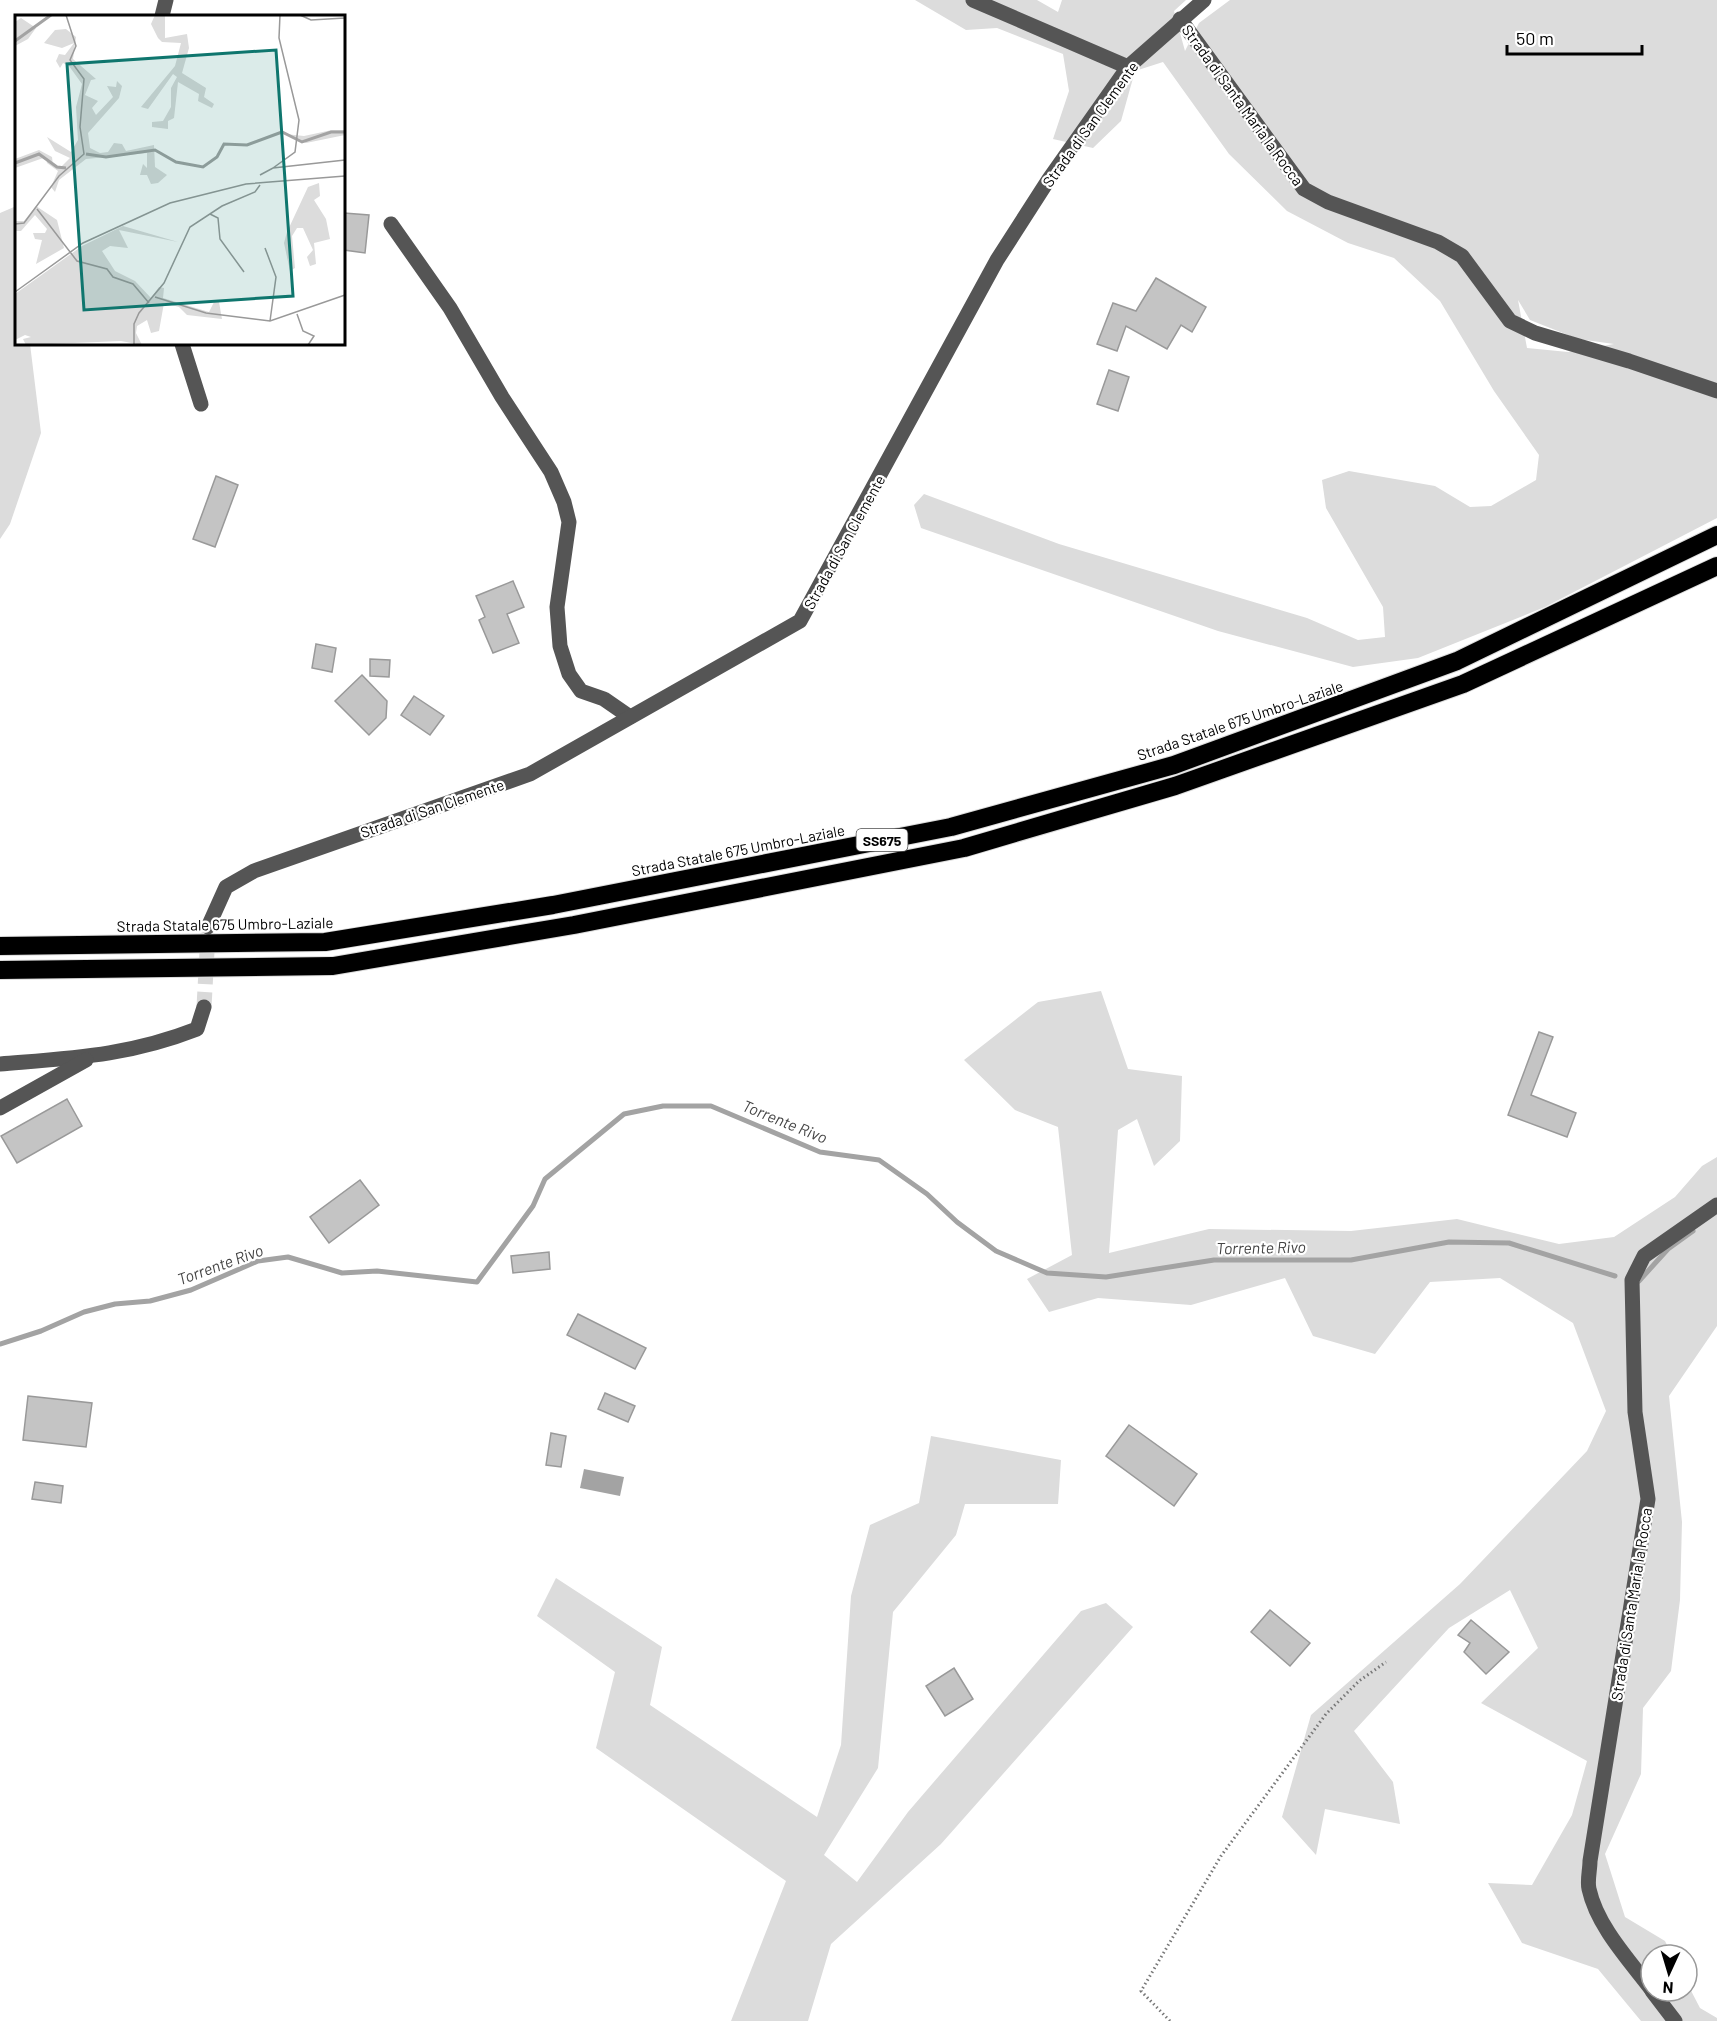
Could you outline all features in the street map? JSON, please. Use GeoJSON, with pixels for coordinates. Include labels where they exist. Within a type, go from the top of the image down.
{"type":"FeatureCollection","features":[{"type":"Feature","properties":{"kind":"highway","name":"Strada Statale 675 Umbro-Laziale"},"geometry":{"type":"LineString","coordinates":[[0,946],[325,942],[553,905],[951,827],[1174,765],[1456,661],[1717,535]]}},
{"type":"Feature","properties":{"kind":"highway","name":"SS675"},"geometry":{"type":"LineString","coordinates":[[0,970],[333,966],[574,926],[964,848],[1175,786],[1463,684],[1717,566]]}},
{"type":"Feature","properties":{"kind":"street"},"geometry":{"type":"LineString","coordinates":[[162,15],[166,0]]}},
{"type":"Feature","properties":{"kind":"street"},"geometry":{"type":"LineString","coordinates":[[974,0],[1128,67]]}},
{"type":"Feature","properties":{"kind":"street","name":"Strada di San Clemente"},"geometry":{"type":"LineString","coordinates":[[208,927],[226,887],[254,872],[530,774],[800,621],[997,260],[1128,67],[1204,0]]}},
{"type":"Feature","properties":{"kind":"street","name":"Strada di Santa Maria la Rocca"},"geometry":{"type":"LineString","coordinates":[[1180,19],[1304,189],[1328,202],[1438,242],[1462,256],[1510,321],[1544,336],[1629,361],[1717,391]]}},
{"type":"Feature","properties":{"kind":"street"},"geometry":{"type":"LineString","coordinates":[[391,224],[450,308],[502,397],[550,472],[564,502],[569,522],[557,607],[560,646],[569,674],[581,691],[604,699],[630,717]]}},
{"type":"Feature","properties":{"kind":"street"},"geometry":{"type":"LineString","coordinates":[[182,345],[201,404]]}},
{"type":"Feature","properties":{"kind":"street"},"geometry":{"type":"LineString","coordinates":[[0,1064],[92,1057],[156,1044],[197,1029],[204,1007]]}},
{"type":"Feature","properties":{"kind":"street"},"geometry":{"type":"LineString","coordinates":[[0,1107],[92,1057]]}},
{"type":"Feature","properties":{"kind":"street","name":"Strada di Santa Maria la Rocca"},"geometry":{"type":"LineString","coordinates":[[1639,1973],[1617,1944],[1588,1888],[1592,1850],[1648,1499],[1635,1412],[1632,1280],[1644,1256],[1717,1205]]}},
{"type":"Feature","properties":{"kind":"street","name":"Strada di Santa Maria la Rocca"},"geometry":{"type":"LineString","coordinates":[[1662,2003],[1675,2021]]}},
{"type":"Feature","properties":{"kind":"path"},"geometry":{"type":"LineString","coordinates":[[1170,2021],[1141,1991],[1221,1856],[1326,1714],[1359,1681],[1386,1662]]}},
{"type":"Feature","properties":{"kind":"shaded area"},"geometry":{"type":"Polygon","coordinates":[[[915,0],[1037,0],[1058,12],[1062,0],[1186,0],[1174,11],[1185,51],[1199,23],[1230,0],[1717,0],[1717,518],[1545,607],[1418,658],[1353,667],[1218,631],[921,528],[914,505],[924,494],[1059,544],[1307,618],[1358,640],[1385,637],[1383,607],[1326,508],[1322,480],[1349,471],[1435,486],[1470,507],[1491,506],[1536,480],[1539,455],[1494,391],[1440,301],[1394,258],[1348,243],[1287,211],[1229,154],[1163,62],[1135,71],[1121,121],[1093,148],[1053,139],[1069,91],[1063,54],[997,28],[966,30],[915,0]],[[1518,300],[1527,348],[1568,352],[1614,344],[1578,339],[1530,320],[1518,300]]]}},
{"type":"Feature","properties":{"kind":"shaded area"},"geometry":{"type":"Polygon","coordinates":[[[14,207],[15,345],[30,345],[41,433],[10,524],[0,539],[0,213],[14,207]]]}},
{"type":"Feature","properties":{"kind":"shaded area"},"geometry":{"type":"Polygon","coordinates":[[[1101,991],[1128,1069],[1182,1076],[1180,1141],[1154,1166],[1137,1119],[1118,1130],[1109,1253],[1209,1229],[1351,1231],[1457,1219],[1559,1244],[1614,1237],[1675,1197],[1702,1166],[1717,1157],[1717,1326],[1669,1396],[1682,1522],[1680,1600],[1671,1671],[1643,1708],[1641,1774],[1605,1854],[1625,1917],[1666,1943],[1639,1943],[1639,2003],[1697,2003],[1700,2008],[1717,2018],[1717,2021],[1641,2021],[1598,1969],[1522,1943],[1488,1883],[1532,1885],[1572,1815],[1587,1761],[1481,1703],[1538,1648],[1510,1590],[1449,1628],[1354,1731],[1393,1782],[1400,1824],[1325,1809],[1316,1855],[1282,1817],[1311,1715],[1460,1584],[1587,1451],[1606,1411],[1573,1323],[1500,1278],[1430,1282],[1375,1354],[1313,1336],[1285,1278],[1191,1305],[1098,1298],[1049,1312],[1027,1279],[1072,1255],[1058,1127],[1015,1110],[964,1060],[1038,1002],[1101,991]]]}},
{"type":"Feature","properties":{"kind":"shaded area"},"geometry":{"type":"Polygon","coordinates":[[[931,1436],[1061,1460],[1058,1504],[965,1504],[956,1535],[893,1612],[878,1768],[824,1855],[857,1882],[908,1812],[1081,1611],[1106,1603],[1133,1627],[941,1844],[831,1944],[808,2021],[731,2021],[786,1881],[596,1748],[615,1672],[537,1616],[556,1578],[662,1647],[650,1705],[817,1817],[841,1745],[851,1596],[870,1525],[919,1503],[931,1436]]]}},
{"type":"Feature","properties":{"kind":"shaded area"},"geometry":{"type":"Polygon","coordinates":[[[584,1469],[624,1477],[620,1496],[580,1488],[584,1469]]]}},
{"type":"Feature","properties":{"kind":"building"},"geometry":{"type":"Polygon","coordinates":[[[345,213],[369,215],[365,253],[345,250],[345,213]]]}},
{"type":"Feature","properties":{"kind":"building"},"geometry":{"type":"Polygon","coordinates":[[[1156,278],[1206,307],[1192,332],[1181,325],[1167,349],[1126,326],[1117,351],[1097,344],[1113,303],[1136,311],[1156,278]]]}},
{"type":"Feature","properties":{"kind":"building"},"geometry":{"type":"Polygon","coordinates":[[[1109,370],[1129,377],[1118,411],[1097,404],[1109,370]]]}},
{"type":"Feature","properties":{"kind":"building"},"geometry":{"type":"Polygon","coordinates":[[[216,476],[238,485],[215,547],[193,539],[216,476]]]}},
{"type":"Feature","properties":{"kind":"building"},"geometry":{"type":"Polygon","coordinates":[[[513,581],[524,607],[507,614],[519,643],[493,653],[479,620],[485,617],[476,596],[513,581]]]}},
{"type":"Feature","properties":{"kind":"building"},"geometry":{"type":"Polygon","coordinates":[[[316,644],[336,648],[332,672],[312,668],[316,644]]]}},
{"type":"Feature","properties":{"kind":"building"},"geometry":{"type":"Polygon","coordinates":[[[370,659],[390,660],[389,677],[370,676],[370,659]]]}},
{"type":"Feature","properties":{"kind":"building"},"geometry":{"type":"Polygon","coordinates":[[[362,675],[387,701],[386,718],[369,735],[335,701],[362,675]]]}},
{"type":"Feature","properties":{"kind":"building"},"geometry":{"type":"Polygon","coordinates":[[[414,696],[444,716],[430,735],[401,715],[414,696]]]}},
{"type":"Feature","properties":{"kind":"building"},"geometry":{"type":"Polygon","coordinates":[[[1539,1032],[1553,1037],[1531,1095],[1576,1113],[1567,1137],[1508,1115],[1539,1032]]]}},
{"type":"Feature","properties":{"kind":"building"},"geometry":{"type":"Polygon","coordinates":[[[67,1099],[82,1126],[17,1163],[1,1136],[67,1099]]]}},
{"type":"Feature","properties":{"kind":"building"},"geometry":{"type":"Polygon","coordinates":[[[360,1180],[379,1205],[329,1243],[310,1217],[360,1180]]]}},
{"type":"Feature","properties":{"kind":"building"},"geometry":{"type":"Polygon","coordinates":[[[549,1252],[550,1269],[513,1273],[511,1256],[549,1252]]]}},
{"type":"Feature","properties":{"kind":"building"},"geometry":{"type":"Polygon","coordinates":[[[578,1314],[646,1348],[635,1369],[567,1335],[578,1314]]]}},
{"type":"Feature","properties":{"kind":"building"},"geometry":{"type":"Polygon","coordinates":[[[605,1393],[635,1406],[628,1422],[598,1409],[605,1393]]]}},
{"type":"Feature","properties":{"kind":"building"},"geometry":{"type":"Polygon","coordinates":[[[28,1396],[92,1403],[86,1447],[23,1440],[28,1396]]]}},
{"type":"Feature","properties":{"kind":"building"},"geometry":{"type":"Polygon","coordinates":[[[1129,1425],[1197,1474],[1174,1506],[1106,1456],[1129,1425]]]}},
{"type":"Feature","properties":{"kind":"building"},"geometry":{"type":"Polygon","coordinates":[[[551,1433],[566,1436],[561,1467],[546,1465],[551,1433]]]}},
{"type":"Feature","properties":{"kind":"building"},"geometry":{"type":"Polygon","coordinates":[[[35,1482],[63,1486],[61,1503],[32,1499],[35,1482]]]}},
{"type":"Feature","properties":{"kind":"building"},"geometry":{"type":"Polygon","coordinates":[[[1270,1610],[1310,1643],[1290,1666],[1251,1632],[1270,1610]]]}},
{"type":"Feature","properties":{"kind":"building"},"geometry":{"type":"Polygon","coordinates":[[[1471,1620],[1509,1652],[1486,1674],[1464,1652],[1470,1643],[1458,1635],[1471,1620]]]}},
{"type":"Feature","properties":{"kind":"building"},"geometry":{"type":"Polygon","coordinates":[[[954,1668],[973,1699],[945,1716],[926,1686],[954,1668]]]}},
{"type":"Feature","properties":{"kind":"waterway","name":"Torrente Rivo"},"geometry":{"type":"LineString","coordinates":[[0,1344],[41,1331],[84,1312],[115,1304],[150,1301],[191,1290],[258,1261],[288,1257],[342,1273],[377,1271],[477,1282],[533,1206],[545,1179],[624,1114],[663,1106],[711,1106],[820,1152],[879,1160],[927,1194],[957,1222],[996,1251],[1047,1273],[1106,1277],[1214,1260],[1351,1260],[1449,1242],[1509,1243],[1615,1276]]}},
{"type":"Feature","properties":{"kind":"waterway","name":"Torrente Rivo"},"geometry":{"type":"LineString","coordinates":[[1639,1281],[1668,1249],[1693,1231]]}},
{"type":"Feature","properties":{"kind":"tunnel"},"geometry":{"type":"LineString","coordinates":[[204,1007],[208,933]]}}]}
